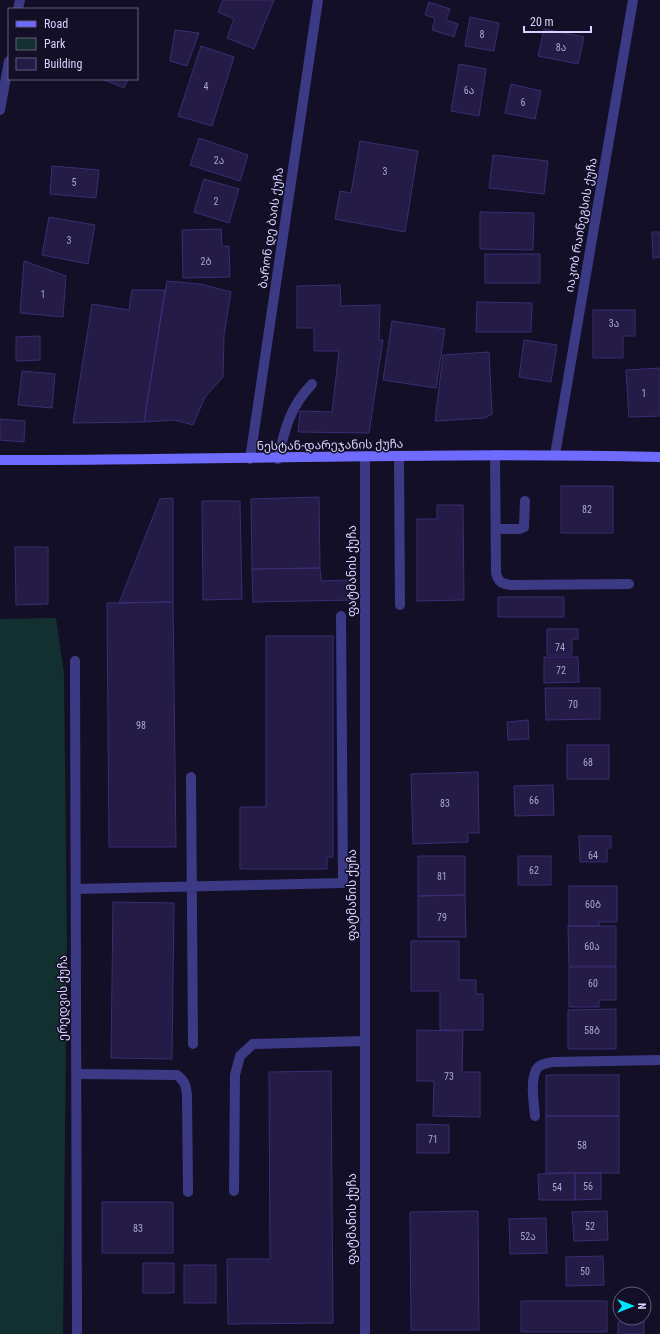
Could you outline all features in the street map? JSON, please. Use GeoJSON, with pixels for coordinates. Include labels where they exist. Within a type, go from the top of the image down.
{"type":"FeatureCollection","features":[{"type":"Feature","properties":{"kind":"street","name":"ბარონ დე ბაის ქუჩა"},"geometry":{"type":"LineString","coordinates":[[250,459],[318,0]]}},
{"type":"Feature","properties":{"kind":"street","name":"იაკობ რაინეგსის ქუჩა"},"geometry":{"type":"LineString","coordinates":[[555,455],[633,0]]}},
{"type":"Feature","properties":{"kind":"street"},"geometry":{"type":"LineString","coordinates":[[0,110],[8,66]]}},
{"type":"Feature","properties":{"kind":"street"},"geometry":{"type":"LineString","coordinates":[[278,458],[284,433],[291,414],[299,397],[312,384]]}},
{"type":"Feature","properties":{"kind":"street","name":"ნესტან-დარეჯანის ქუჩა"},"geometry":{"type":"LineString","coordinates":[[0,460],[250,459],[495,455],[660,457]]}},
{"type":"Feature","properties":{"kind":"street"},"geometry":{"type":"LineString","coordinates":[[495,455],[496,573],[498,580],[503,584],[629,584]]}},
{"type":"Feature","properties":{"kind":"street","name":"ფატმანის ქუჩა"},"geometry":{"type":"LineString","coordinates":[[364,456],[365,1334]]}},
{"type":"Feature","properties":{"kind":"street"},"geometry":{"type":"LineString","coordinates":[[399,456],[400,605]]}},
{"type":"Feature","properties":{"kind":"street"},"geometry":{"type":"LineString","coordinates":[[496,529],[519,530],[524,527],[524,501]]}},
{"type":"Feature","properties":{"kind":"street"},"geometry":{"type":"LineString","coordinates":[[76,889],[343,883],[340,616]]}},
{"type":"Feature","properties":{"kind":"street","name":"ერედვის ქუჩა"},"geometry":{"type":"LineString","coordinates":[[75,661],[77,1334]]}},
{"type":"Feature","properties":{"kind":"street"},"geometry":{"type":"LineString","coordinates":[[191,777],[193,1044]]}},
{"type":"Feature","properties":{"kind":"street"},"geometry":{"type":"LineString","coordinates":[[234,1191],[235,1075],[240,1056],[253,1044],[365,1041]]}},
{"type":"Feature","properties":{"kind":"street"},"geometry":{"type":"LineString","coordinates":[[535,1116],[534,1080],[536,1069],[544,1064],[553,1062],[660,1060]]}},
{"type":"Feature","properties":{"kind":"street"},"geometry":{"type":"LineString","coordinates":[[77,1074],[177,1075],[182,1079],[186,1085],[187,1095],[188,1192]]}},
{"type":"Feature","properties":{"kind":"green space"},"geometry":{"type":"Polygon","coordinates":[[[56,618],[64,674],[67,940],[63,1334],[0,1334],[0,619],[56,618]]]}},
{"type":"Feature","properties":{"kind":"building"},"geometry":{"type":"Polygon","coordinates":[[[223,0],[274,0],[254,49],[227,38],[234,19],[218,12],[223,0]]]}},
{"type":"Feature","properties":{"kind":"building"},"geometry":{"type":"Polygon","coordinates":[[[429,2],[450,9],[446,20],[458,24],[454,37],[432,30],[435,18],[425,15],[429,2]]]}},
{"type":"Feature","properties":{"kind":"building"},"geometry":{"type":"Polygon","coordinates":[[[470,17],[499,23],[494,51],[465,46],[470,17]]]}},
{"type":"Feature","properties":{"kind":"building"},"geometry":{"type":"Polygon","coordinates":[[[544,29],[584,37],[578,64],[538,56],[544,29]]]}},
{"type":"Feature","properties":{"kind":"building"},"geometry":{"type":"Polygon","coordinates":[[[175,30],[199,33],[187,66],[170,61],[175,30]]]}},
{"type":"Feature","properties":{"kind":"building"},"geometry":{"type":"Polygon","coordinates":[[[201,46],[234,57],[212,126],[178,116],[201,46]]]}},
{"type":"Feature","properties":{"kind":"building"},"geometry":{"type":"Polygon","coordinates":[[[459,64],[486,69],[479,116],[451,111],[459,64]]]}},
{"type":"Feature","properties":{"kind":"building"},"geometry":{"type":"Polygon","coordinates":[[[104,80],[128,80],[124,88],[104,80]]]}},
{"type":"Feature","properties":{"kind":"building"},"geometry":{"type":"Polygon","coordinates":[[[511,84],[541,91],[535,119],[505,113],[511,84]]]}},
{"type":"Feature","properties":{"kind":"building"},"geometry":{"type":"Polygon","coordinates":[[[199,138],[248,155],[240,181],[190,165],[199,138]]]}},
{"type":"Feature","properties":{"kind":"building"},"geometry":{"type":"Polygon","coordinates":[[[360,141],[418,151],[405,232],[335,219],[340,191],[351,193],[360,141]]]}},
{"type":"Feature","properties":{"kind":"building"},"geometry":{"type":"Polygon","coordinates":[[[493,155],[548,161],[544,194],[489,188],[493,155]]]}},
{"type":"Feature","properties":{"kind":"building"},"geometry":{"type":"Polygon","coordinates":[[[52,166],[99,170],[96,198],[50,194],[52,166]]]}},
{"type":"Feature","properties":{"kind":"building"},"geometry":{"type":"Polygon","coordinates":[[[204,179],[239,189],[229,223],[194,212],[204,179]]]}},
{"type":"Feature","properties":{"kind":"building"},"geometry":{"type":"Polygon","coordinates":[[[480,212],[534,213],[533,250],[480,249],[480,212]]]}},
{"type":"Feature","properties":{"kind":"building"},"geometry":{"type":"Polygon","coordinates":[[[49,217],[95,225],[88,264],[42,255],[49,217]]]}},
{"type":"Feature","properties":{"kind":"building"},"geometry":{"type":"Polygon","coordinates":[[[221,229],[222,246],[229,246],[230,277],[183,278],[182,230],[221,229]]]}},
{"type":"Feature","properties":{"kind":"building"},"geometry":{"type":"Polygon","coordinates":[[[652,232],[660,232],[660,257],[653,258],[652,232]]]}},
{"type":"Feature","properties":{"kind":"building"},"geometry":{"type":"Polygon","coordinates":[[[485,254],[540,254],[540,283],[485,283],[485,254]]]}},
{"type":"Feature","properties":{"kind":"building"},"geometry":{"type":"Polygon","coordinates":[[[24,261],[66,276],[63,317],[20,313],[24,261]]]}},
{"type":"Feature","properties":{"kind":"building"},"geometry":{"type":"Polygon","coordinates":[[[167,281],[200,284],[231,292],[224,335],[223,377],[205,397],[193,425],[175,420],[144,422],[167,281]]]}},
{"type":"Feature","properties":{"kind":"building"},"geometry":{"type":"Polygon","coordinates":[[[340,285],[341,306],[380,305],[379,340],[383,340],[369,433],[298,432],[300,411],[332,412],[339,351],[314,351],[314,328],[297,328],[297,286],[340,285]]]}},
{"type":"Feature","properties":{"kind":"building"},"geometry":{"type":"Polygon","coordinates":[[[132,290],[165,290],[144,422],[73,423],[92,304],[129,310],[132,290]]]}},
{"type":"Feature","properties":{"kind":"building"},"geometry":{"type":"Polygon","coordinates":[[[477,302],[532,303],[531,332],[476,332],[477,302]]]}},
{"type":"Feature","properties":{"kind":"building"},"geometry":{"type":"Polygon","coordinates":[[[593,310],[635,310],[635,336],[623,336],[623,358],[593,358],[593,310]]]}},
{"type":"Feature","properties":{"kind":"building"},"geometry":{"type":"Polygon","coordinates":[[[392,321],[445,329],[436,388],[383,380],[392,321]]]}},
{"type":"Feature","properties":{"kind":"building"},"geometry":{"type":"Polygon","coordinates":[[[40,336],[40,360],[16,361],[16,337],[40,336]]]}},
{"type":"Feature","properties":{"kind":"building"},"geometry":{"type":"Polygon","coordinates":[[[524,340],[557,345],[551,382],[519,377],[524,340]]]}},
{"type":"Feature","properties":{"kind":"building"},"geometry":{"type":"Polygon","coordinates":[[[489,352],[492,414],[485,418],[435,421],[443,355],[489,352]]]}},
{"type":"Feature","properties":{"kind":"building"},"geometry":{"type":"Polygon","coordinates":[[[660,368],[660,416],[629,417],[626,370],[660,368]]]}},
{"type":"Feature","properties":{"kind":"building"},"geometry":{"type":"Polygon","coordinates":[[[22,371],[55,374],[52,408],[18,405],[22,371]]]}},
{"type":"Feature","properties":{"kind":"building"},"geometry":{"type":"Polygon","coordinates":[[[0,419],[25,421],[24,442],[0,440],[0,419]]]}},
{"type":"Feature","properties":{"kind":"building"},"geometry":{"type":"Polygon","coordinates":[[[561,486],[613,486],[613,533],[561,533],[561,486]]]}},
{"type":"Feature","properties":{"kind":"building"},"geometry":{"type":"Polygon","coordinates":[[[319,497],[320,568],[252,569],[251,499],[319,497]]]}},
{"type":"Feature","properties":{"kind":"building"},"geometry":{"type":"Polygon","coordinates":[[[173,498],[173,602],[119,603],[160,499],[173,498]]]}},
{"type":"Feature","properties":{"kind":"building"},"geometry":{"type":"Polygon","coordinates":[[[202,501],[240,501],[242,599],[203,600],[202,501]]]}},
{"type":"Feature","properties":{"kind":"building"},"geometry":{"type":"Polygon","coordinates":[[[437,505],[463,505],[464,600],[417,601],[417,519],[437,519],[437,505]]]}},
{"type":"Feature","properties":{"kind":"building"},"geometry":{"type":"Polygon","coordinates":[[[15,547],[48,547],[48,604],[16,605],[15,547]]]}},
{"type":"Feature","properties":{"kind":"building"},"geometry":{"type":"Polygon","coordinates":[[[320,568],[321,581],[352,580],[352,600],[253,602],[252,569],[320,568]]]}},
{"type":"Feature","properties":{"kind":"building"},"geometry":{"type":"Polygon","coordinates":[[[498,597],[564,597],[564,617],[498,617],[498,597]]]}},
{"type":"Feature","properties":{"kind":"building"},"geometry":{"type":"Polygon","coordinates":[[[173,602],[176,847],[109,847],[107,603],[173,602]]]}},
{"type":"Feature","properties":{"kind":"building"},"geometry":{"type":"Polygon","coordinates":[[[547,629],[578,629],[578,639],[572,639],[572,655],[547,655],[547,629]]]}},
{"type":"Feature","properties":{"kind":"building"},"geometry":{"type":"Polygon","coordinates":[[[266,636],[333,636],[333,857],[327,857],[327,869],[240,869],[240,807],[266,807],[266,636]]]}},
{"type":"Feature","properties":{"kind":"building"},"geometry":{"type":"Polygon","coordinates":[[[544,657],[578,657],[579,682],[544,683],[544,657]]]}},
{"type":"Feature","properties":{"kind":"building"},"geometry":{"type":"Polygon","coordinates":[[[545,688],[600,688],[600,719],[546,720],[545,688]]]}},
{"type":"Feature","properties":{"kind":"building"},"geometry":{"type":"Polygon","coordinates":[[[528,720],[529,739],[508,740],[507,722],[528,720]]]}},
{"type":"Feature","properties":{"kind":"building"},"geometry":{"type":"Polygon","coordinates":[[[567,745],[609,745],[609,779],[567,779],[567,745]]]}},
{"type":"Feature","properties":{"kind":"building"},"geometry":{"type":"Polygon","coordinates":[[[478,772],[479,833],[468,833],[468,842],[413,844],[411,774],[478,772]]]}},
{"type":"Feature","properties":{"kind":"building"},"geometry":{"type":"Polygon","coordinates":[[[553,785],[554,815],[515,816],[514,786],[553,785]]]}},
{"type":"Feature","properties":{"kind":"building"},"geometry":{"type":"Polygon","coordinates":[[[579,836],[611,836],[611,848],[607,848],[607,862],[580,862],[579,836]]]}},
{"type":"Feature","properties":{"kind":"building"},"geometry":{"type":"Polygon","coordinates":[[[418,856],[465,856],[465,895],[418,896],[418,856]]]}},
{"type":"Feature","properties":{"kind":"building"},"geometry":{"type":"Polygon","coordinates":[[[518,856],[551,856],[551,885],[518,885],[518,856]]]}},
{"type":"Feature","properties":{"kind":"building"},"geometry":{"type":"Polygon","coordinates":[[[569,886],[617,886],[617,922],[599,922],[599,926],[569,926],[569,886]]]}},
{"type":"Feature","properties":{"kind":"building"},"geometry":{"type":"Polygon","coordinates":[[[465,895],[466,937],[418,937],[418,896],[465,895]]]}},
{"type":"Feature","properties":{"kind":"building"},"geometry":{"type":"Polygon","coordinates":[[[113,902],[174,903],[172,1059],[111,1058],[113,902]]]}},
{"type":"Feature","properties":{"kind":"building"},"geometry":{"type":"Polygon","coordinates":[[[568,926],[616,926],[616,966],[569,966],[568,926]]]}},
{"type":"Feature","properties":{"kind":"building"},"geometry":{"type":"Polygon","coordinates":[[[411,941],[459,941],[459,980],[476,980],[476,994],[483,994],[483,1030],[440,1030],[440,991],[411,991],[411,941]]]}},
{"type":"Feature","properties":{"kind":"building"},"geometry":{"type":"Polygon","coordinates":[[[569,967],[616,967],[616,1000],[599,1000],[599,1007],[569,1007],[569,967]]]}},
{"type":"Feature","properties":{"kind":"building"},"geometry":{"type":"Polygon","coordinates":[[[616,1009],[616,1049],[568,1049],[568,1010],[616,1009]]]}},
{"type":"Feature","properties":{"kind":"building"},"geometry":{"type":"Polygon","coordinates":[[[417,1030],[463,1031],[462,1072],[480,1072],[480,1117],[433,1116],[434,1081],[417,1081],[417,1030]]]}},
{"type":"Feature","properties":{"kind":"building"},"geometry":{"type":"Polygon","coordinates":[[[331,1071],[333,1323],[228,1324],[227,1259],[270,1259],[269,1072],[331,1071]]]}},
{"type":"Feature","properties":{"kind":"building"},"geometry":{"type":"Polygon","coordinates":[[[546,1075],[619,1075],[619,1116],[546,1116],[546,1075]]]}},
{"type":"Feature","properties":{"kind":"building"},"geometry":{"type":"Polygon","coordinates":[[[546,1116],[619,1116],[619,1173],[546,1173],[546,1116]]]}},
{"type":"Feature","properties":{"kind":"building"},"geometry":{"type":"Polygon","coordinates":[[[417,1124],[449,1125],[449,1153],[417,1153],[417,1124]]]}},
{"type":"Feature","properties":{"kind":"building"},"geometry":{"type":"Polygon","coordinates":[[[575,1173],[601,1173],[601,1199],[575,1200],[575,1173]]]}},
{"type":"Feature","properties":{"kind":"building"},"geometry":{"type":"Polygon","coordinates":[[[575,1173],[575,1200],[539,1200],[538,1174],[575,1173]]]}},
{"type":"Feature","properties":{"kind":"building"},"geometry":{"type":"Polygon","coordinates":[[[102,1202],[173,1202],[173,1253],[102,1253],[102,1202]]]}},
{"type":"Feature","properties":{"kind":"building"},"geometry":{"type":"Polygon","coordinates":[[[478,1211],[479,1330],[411,1330],[410,1212],[478,1211]]]}},
{"type":"Feature","properties":{"kind":"building"},"geometry":{"type":"Polygon","coordinates":[[[607,1211],[608,1240],[574,1241],[572,1212],[607,1211]]]}},
{"type":"Feature","properties":{"kind":"building"},"geometry":{"type":"Polygon","coordinates":[[[546,1218],[547,1253],[510,1254],[509,1219],[546,1218]]]}},
{"type":"Feature","properties":{"kind":"building"},"geometry":{"type":"Polygon","coordinates":[[[603,1256],[604,1285],[566,1286],[566,1257],[603,1256]]]}},
{"type":"Feature","properties":{"kind":"building"},"geometry":{"type":"Polygon","coordinates":[[[143,1263],[174,1263],[174,1293],[143,1293],[143,1263]]]}},
{"type":"Feature","properties":{"kind":"building"},"geometry":{"type":"Polygon","coordinates":[[[184,1265],[216,1265],[216,1303],[184,1303],[184,1265]]]}},
{"type":"Feature","properties":{"kind":"building"},"geometry":{"type":"Polygon","coordinates":[[[521,1301],[607,1301],[607,1332],[521,1332],[521,1301]]]}},
{"type":"Feature","properties":{"kind":"building"},"geometry":{"type":"Polygon","coordinates":[[[618,1326],[644,1326],[644,1334],[618,1334],[618,1326]]]}}]}
